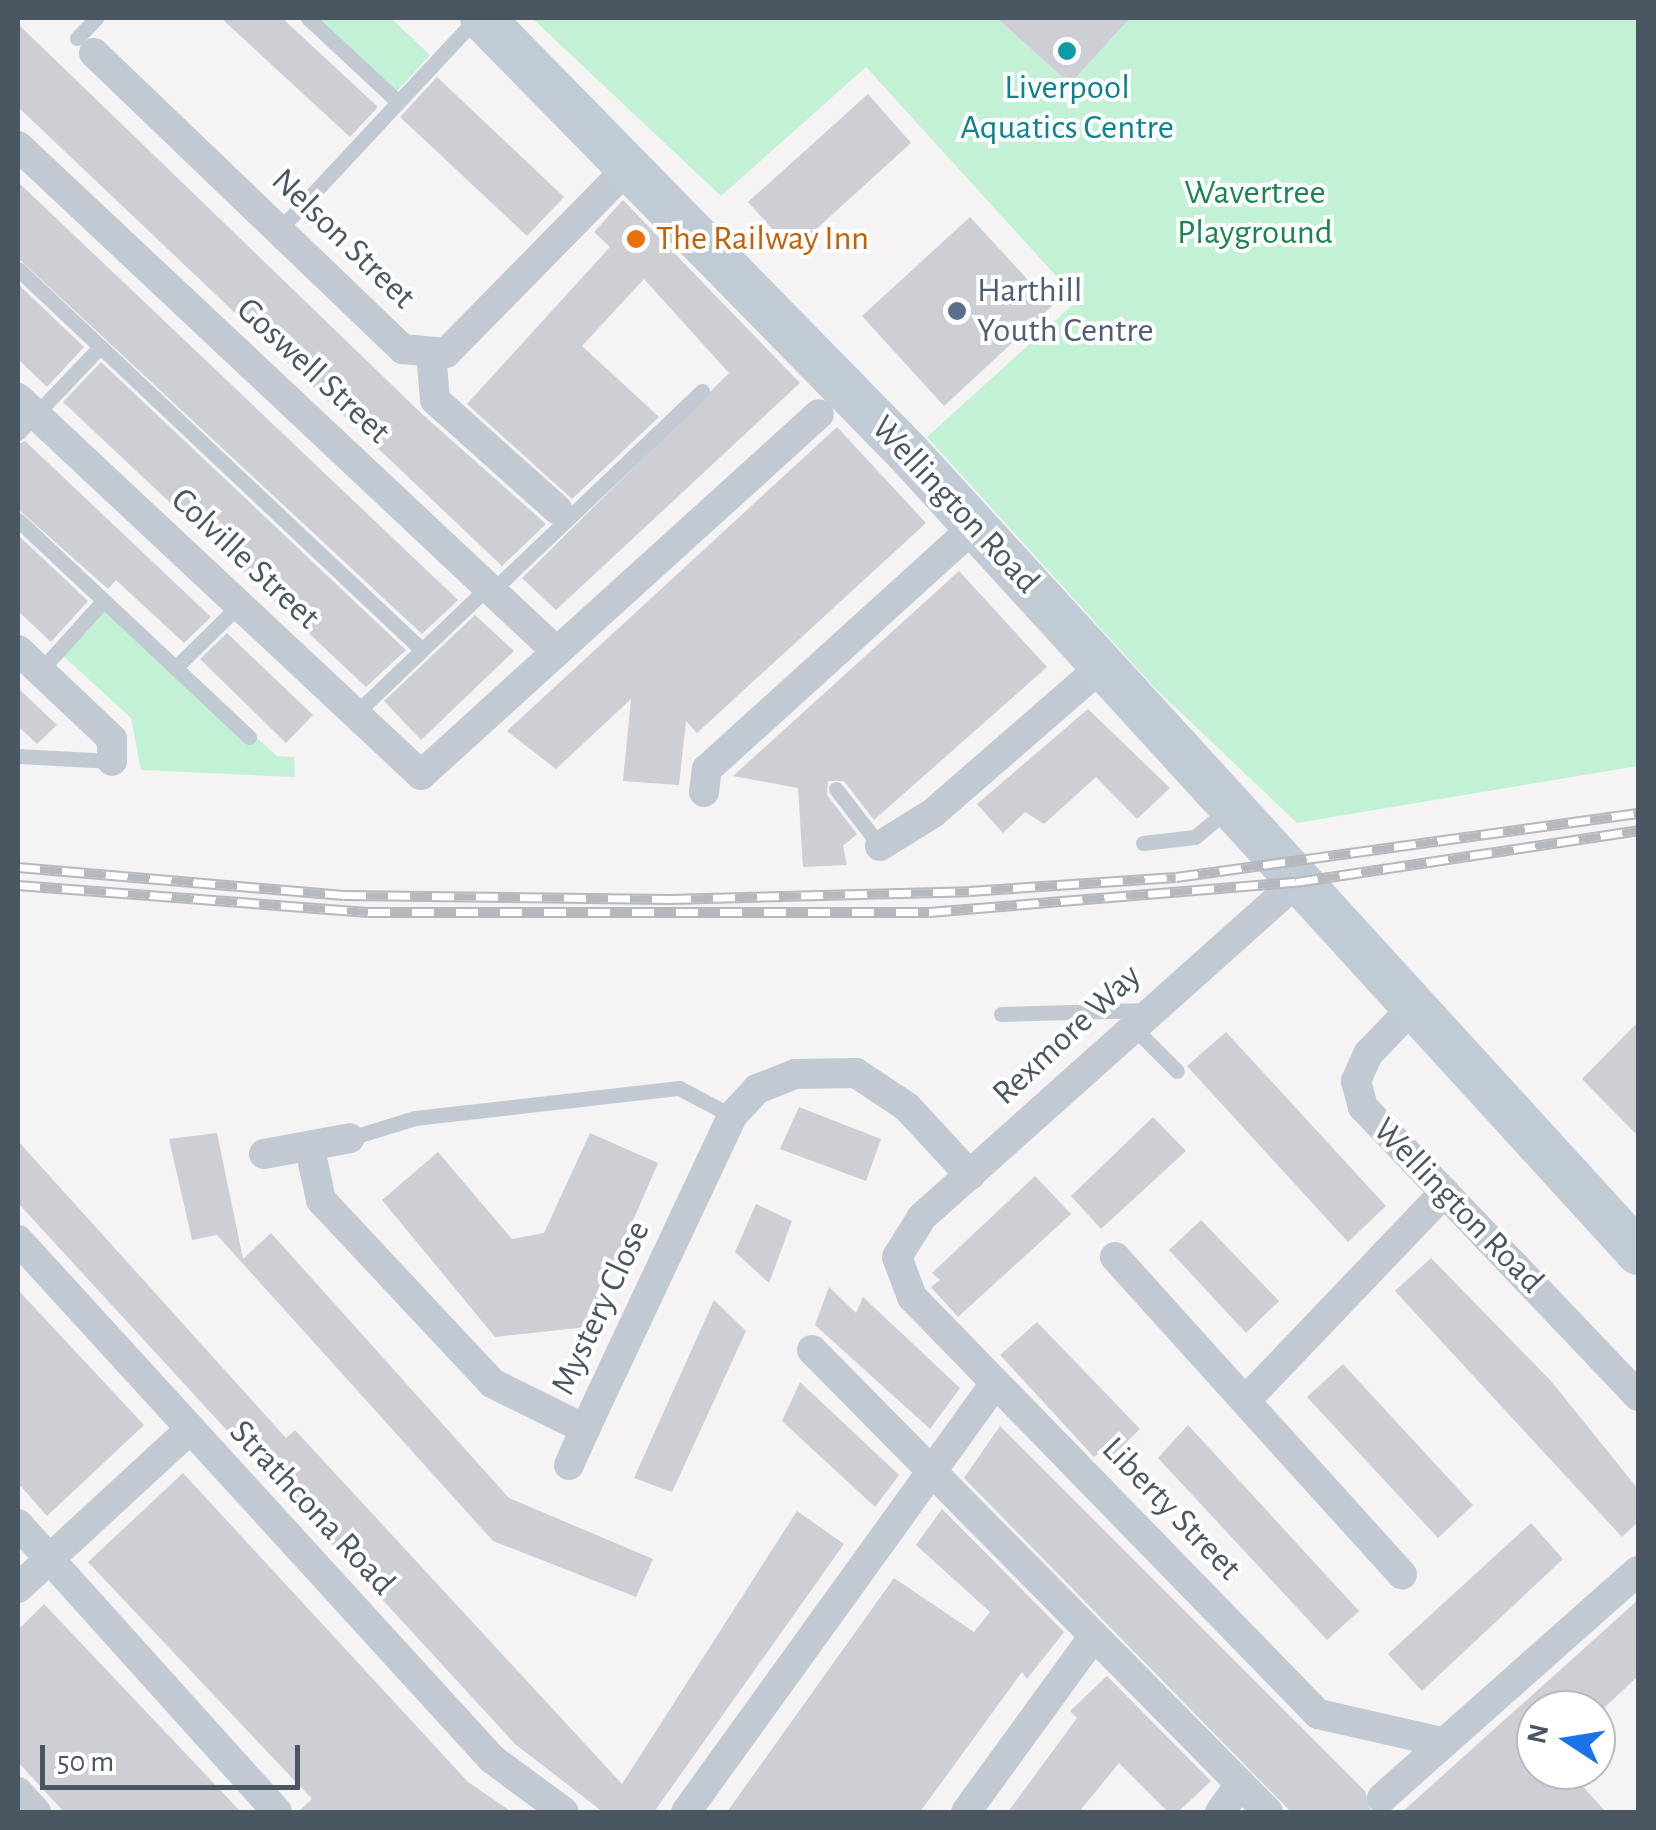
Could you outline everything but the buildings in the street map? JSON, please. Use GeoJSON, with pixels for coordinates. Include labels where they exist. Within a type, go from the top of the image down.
{"type":"FeatureCollection","features":[{"type":"Feature","properties":{"kind":"main road","name":"Wellington Road"},"geometry":{"type":"LineString","coordinates":[[480,18],[632,164],[1300,879],[1638,1252]]}},
{"type":"Feature","properties":{"kind":"street","name":"Nelson Street"},"geometry":{"type":"LineString","coordinates":[[86,45],[403,349],[446,353],[632,164]]}},
{"type":"Feature","properties":{"kind":"street","name":"Goswell Street"},"geometry":{"type":"LineString","coordinates":[[18,146],[557,652]]}},
{"type":"Feature","properties":{"kind":"street"},"geometry":{"type":"LineString","coordinates":[[431,352],[435,400],[561,513]]}},
{"type":"Feature","properties":{"kind":"street"},"geometry":{"type":"LineString","coordinates":[[557,652],[819,414]]}},
{"type":"Feature","properties":{"kind":"street","name":"Colville Street"},"geometry":{"type":"LineString","coordinates":[[23,415],[239,605],[421,775],[557,652]]}},
{"type":"Feature","properties":{"kind":"street"},"geometry":{"type":"LineString","coordinates":[[704,792],[707,769],[972,528]]}},
{"type":"Feature","properties":{"kind":"street"},"geometry":{"type":"LineString","coordinates":[[29,661],[112,739],[112,761]]}},
{"type":"Feature","properties":{"kind":"street"},"geometry":{"type":"LineString","coordinates":[[880,846],[933,813],[1102,665]]}},
{"type":"Feature","properties":{"kind":"street","name":"Rexmore Way"},"geometry":{"type":"LineString","coordinates":[[897,1257],[922,1217],[1300,879]]}},
{"type":"Feature","properties":{"kind":"street","name":"Wellington Road"},"geometry":{"type":"LineString","coordinates":[[1415,1005],[1368,1054],[1356,1081],[1363,1107],[1638,1396]]}},
{"type":"Feature","properties":{"kind":"street","name":"Mystery Close"},"geometry":{"type":"LineString","coordinates":[[310,1149],[322,1200],[492,1383],[585,1429],[732,1116],[757,1089],[794,1074],[856,1073],[907,1107],[970,1175]]}},
{"type":"Feature","properties":{"kind":"street"},"geometry":{"type":"LineString","coordinates":[[264,1154],[310,1149],[350,1138]]}},
{"type":"Feature","properties":{"kind":"street"},"geometry":{"type":"LineString","coordinates":[[1247,1399],[1445,1192]]}},
{"type":"Feature","properties":{"kind":"street","name":"Strathcona Road"},"geometry":{"type":"LineString","coordinates":[[18,1240],[492,1759],[564,1812]]}},
{"type":"Feature","properties":{"kind":"street","name":"Liberty Street"},"geometry":{"type":"LineString","coordinates":[[897,1257],[912,1296],[1318,1714],[1441,1742]]}},
{"type":"Feature","properties":{"kind":"street"},"geometry":{"type":"LineString","coordinates":[[1115,1257],[1402,1575]]}},
{"type":"Feature","properties":{"kind":"street"},"geometry":{"type":"LineString","coordinates":[[812,1350],[935,1469],[1093,1637],[1268,1812]]}},
{"type":"Feature","properties":{"kind":"street"},"geometry":{"type":"LineString","coordinates":[[686,1812],[994,1384]]}},
{"type":"Feature","properties":{"kind":"street"},"geometry":{"type":"LineString","coordinates":[[569,1466],[585,1429]]}},
{"type":"Feature","properties":{"kind":"street"},"geometry":{"type":"LineString","coordinates":[[18,1588],[190,1430]]}},
{"type":"Feature","properties":{"kind":"street"},"geometry":{"type":"LineString","coordinates":[[18,1524],[277,1812]]}},
{"type":"Feature","properties":{"kind":"street"},"geometry":{"type":"LineString","coordinates":[[1382,1798],[1638,1571]]}},
{"type":"Feature","properties":{"kind":"street"},"geometry":{"type":"LineString","coordinates":[[966,1812],[1093,1637]]}},
{"type":"Feature","properties":{"kind":"street"},"geometry":{"type":"LineString","coordinates":[[1220,1812],[1240,1784]]}},
{"type":"Feature","properties":{"kind":"street"},"geometry":{"type":"LineString","coordinates":[[18,1792],[36,1812]]}},
{"type":"Feature","properties":{"kind":"lane"},"geometry":{"type":"LineString","coordinates":[[86,45],[96,18]]}},
{"type":"Feature","properties":{"kind":"lane"},"geometry":{"type":"LineString","coordinates":[[308,18],[397,101]]}},
{"type":"Feature","properties":{"kind":"lane"},"geometry":{"type":"LineString","coordinates":[[279,230],[397,101],[480,18]]}},
{"type":"Feature","properties":{"kind":"lane"},"geometry":{"type":"LineString","coordinates":[[18,269],[422,650]]}},
{"type":"Feature","properties":{"kind":"lane"},"geometry":{"type":"LineString","coordinates":[[23,415],[100,347]]}},
{"type":"Feature","properties":{"kind":"lane"},"geometry":{"type":"LineString","coordinates":[[355,714],[490,589],[561,513],[702,390]]}},
{"type":"Feature","properties":{"kind":"lane"},"geometry":{"type":"LineString","coordinates":[[18,520],[249,736]]}},
{"type":"Feature","properties":{"kind":"lane"},"geometry":{"type":"LineString","coordinates":[[29,661],[103,601]]}},
{"type":"Feature","properties":{"kind":"lane"},"geometry":{"type":"LineString","coordinates":[[175,668],[239,605]]}},
{"type":"Feature","properties":{"kind":"lane"},"geometry":{"type":"LineString","coordinates":[[18,756],[112,761]]}},
{"type":"Feature","properties":{"kind":"lane"},"geometry":{"type":"LineString","coordinates":[[836,789],[880,846]]}},
{"type":"Feature","properties":{"kind":"lane"},"geometry":{"type":"LineString","coordinates":[[1143,843],[1195,836],[1230,807]]}},
{"type":"Feature","properties":{"kind":"lane"},"geometry":{"type":"LineString","coordinates":[[1001,1014],[1142,1019],[1177,1071]]}},
{"type":"Feature","properties":{"kind":"lane"},"geometry":{"type":"LineString","coordinates":[[350,1138],[415,1118],[679,1088],[732,1116]]}},
{"type":"Feature","properties":{"kind":"green space"},"geometry":{"type":"Polygon","coordinates":[[[318,18],[391,18],[430,55],[396,92],[318,18]]]}},
{"type":"Feature","properties":{"kind":"green space","name":"Wavertree Playground"},"geometry":{"type":"Polygon","coordinates":[[[532,18],[997,18],[1070,84],[1130,18],[1638,18],[1638,766],[1297,823],[1154,687],[927,437],[1078,300],[866,67],[721,196],[532,18]]]}},
{"type":"Feature","properties":{"kind":"green space"},"geometry":{"type":"Polygon","coordinates":[[[103,601],[277,756],[294,757],[295,777],[141,770],[131,718],[58,651],[103,601]]]}},
{"type":"Feature","properties":{"kind":"railway"},"geometry":{"type":"LineString","coordinates":[[18,867],[344,895],[669,899],[969,891],[1176,877],[1638,813]]}},
{"type":"Feature","properties":{"kind":"railway"},"geometry":{"type":"LineString","coordinates":[[18,885],[368,912],[929,912],[1296,882],[1638,830]]}},
{"type":"Feature","properties":{"kind":"place","name":"Liverpool Aquatics Centre"},"geometry":{"type":"Point","coordinates":[1067,51]}},
{"type":"Feature","properties":{"kind":"place","name":"The Railway Inn"},"geometry":{"type":"Point","coordinates":[636,239]}},
{"type":"Feature","properties":{"kind":"place","name":"Harthill Youth Centre"},"geometry":{"type":"Point","coordinates":[957,311]}}]}
